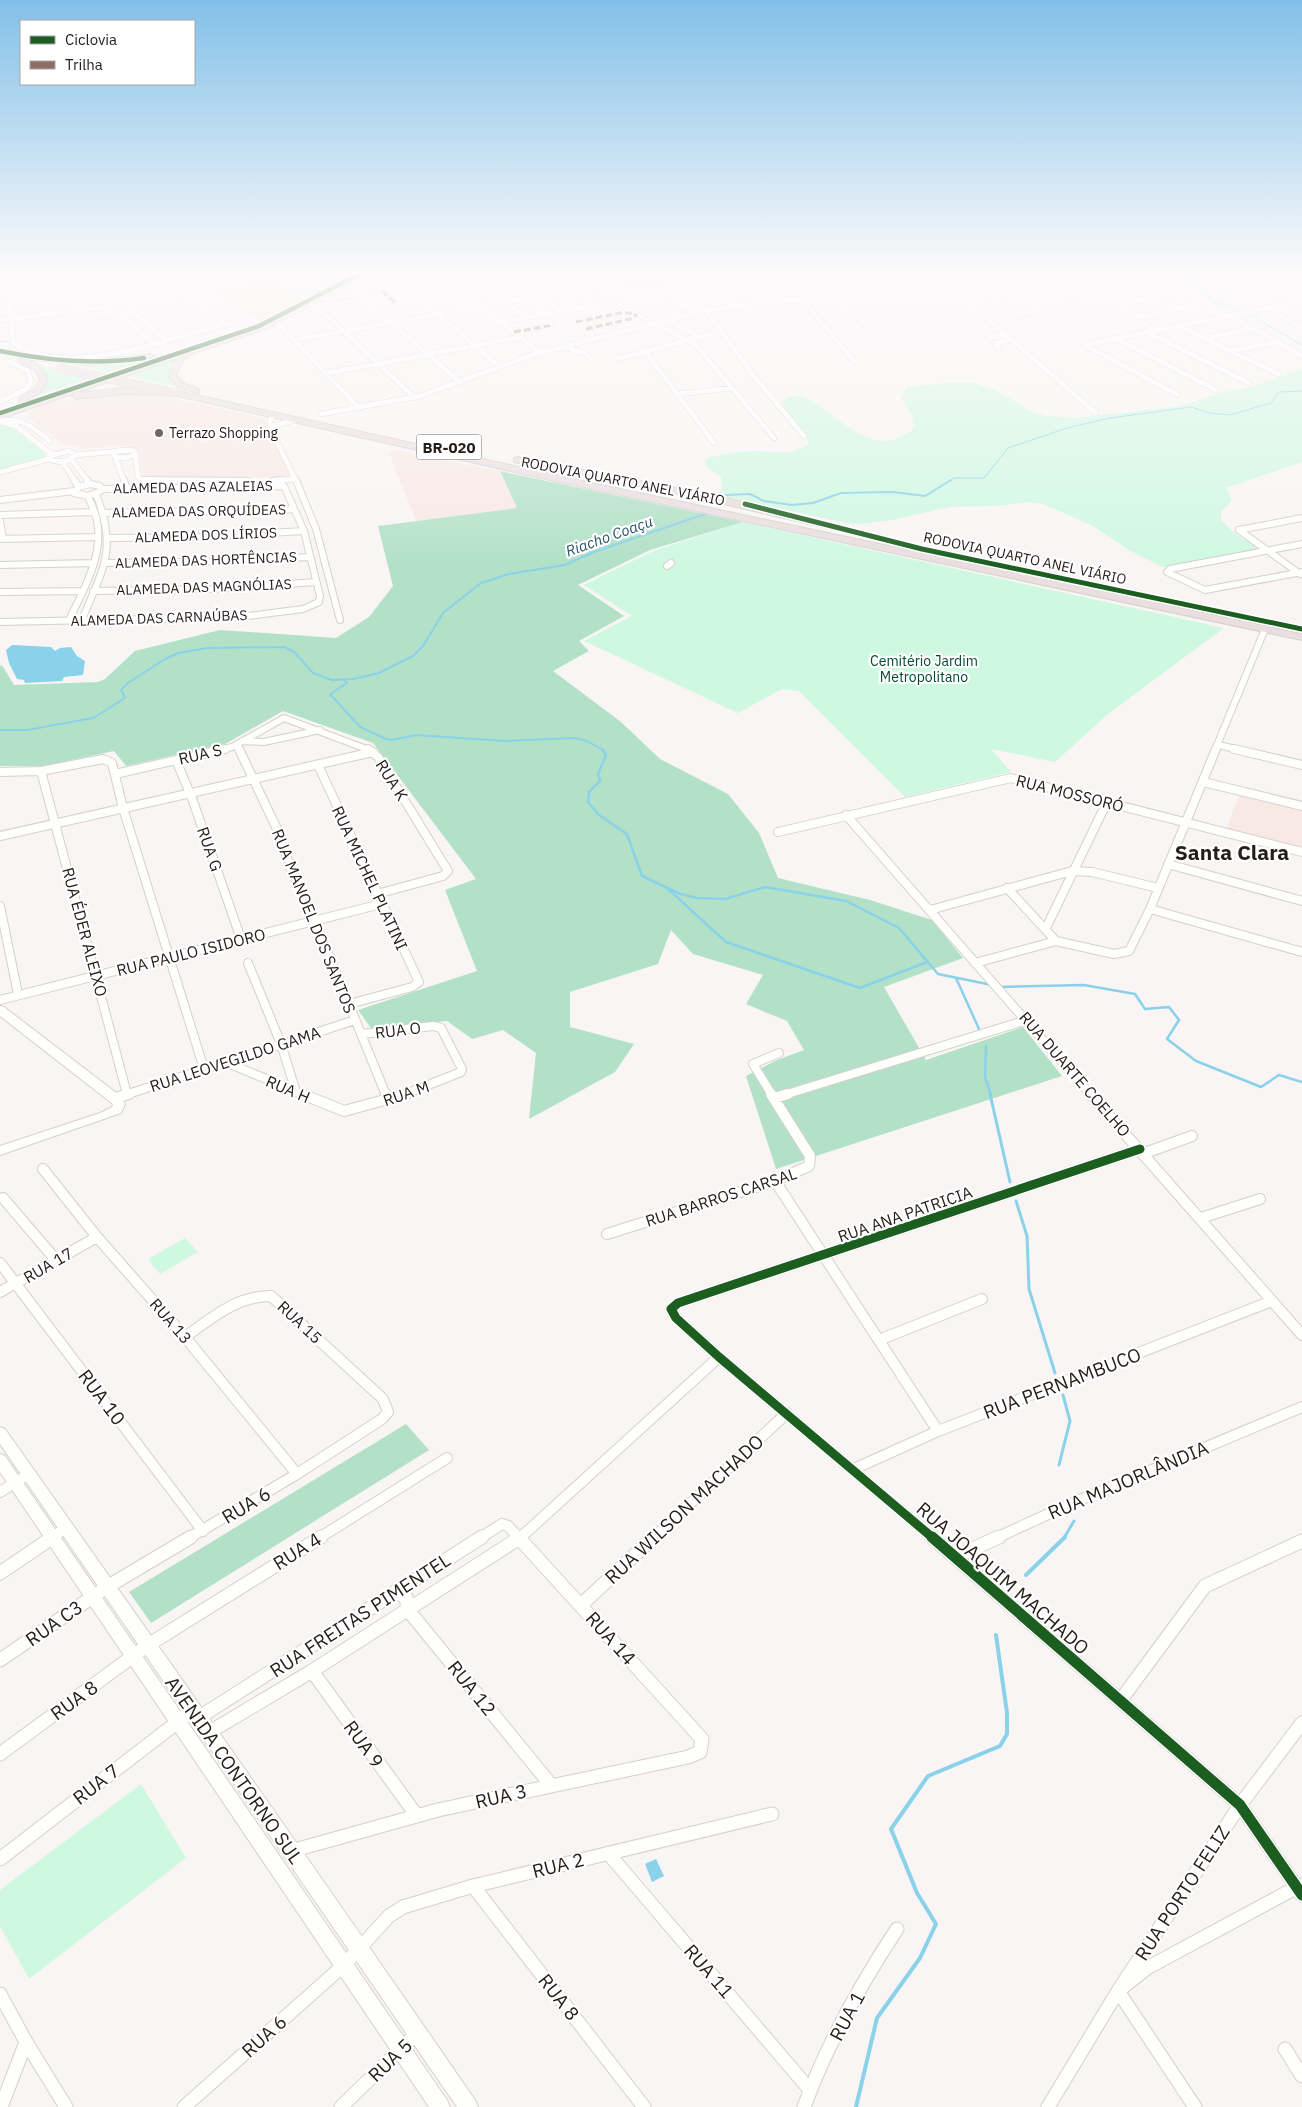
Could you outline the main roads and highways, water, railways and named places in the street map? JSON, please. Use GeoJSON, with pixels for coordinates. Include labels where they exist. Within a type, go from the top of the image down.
{"type":"FeatureCollection","features":[{"type":"Feature","properties":{"kind":"highway"},"geometry":{"type":"LineString","coordinates":[[0,410],[27,398],[42,386],[42,373],[40,370]]}},
{"type":"Feature","properties":{"kind":"highway","name":"BR-020"},"geometry":{"type":"LineString","coordinates":[[82,370],[175,391],[218,403]]}},
{"type":"Feature","properties":{"kind":"highway"},"geometry":{"type":"LineString","coordinates":[[0,410],[125,370]]}},
{"type":"Feature","properties":{"kind":"highway"},"geometry":{"type":"LineString","coordinates":[[0,416],[130,370]]}},
{"type":"Feature","properties":{"kind":"highway","name":"BR-020"},"geometry":{"type":"LineString","coordinates":[[173,370],[172,375],[182,386],[206,395]]}},
{"type":"Feature","properties":{"kind":"highway","name":"BR-020"},"geometry":{"type":"LineString","coordinates":[[175,391],[206,395]]}},
{"type":"Feature","properties":{"kind":"highway"},"geometry":{"type":"LineString","coordinates":[[12,411],[72,396],[116,392],[164,393],[218,403]]}},
{"type":"Feature","properties":{"kind":"highway","name":"RODOVIA QUARTO ANEL VIÁRIO"},"geometry":{"type":"LineString","coordinates":[[206,395],[676,504],[768,522],[1302,637]]}},
{"type":"Feature","properties":{"kind":"highway","name":"RODOVIA QUARTO ANEL VIÁRIO"},"geometry":{"type":"LineString","coordinates":[[218,403],[273,416],[628,480],[745,504],[922,548],[1302,629]]}},
{"type":"Feature","properties":{"kind":"highway"},"geometry":{"type":"LineString","coordinates":[[618,491],[633,487],[634,483],[628,480]]}},
{"type":"Feature","properties":{"kind":"highway"},"geometry":{"type":"LineString","coordinates":[[768,522],[762,518],[764,514],[778,512]]}},
{"type":"Feature","properties":{"kind":"water"},"geometry":{"type":"Polygon","coordinates":[[[12,645],[51,647],[55,651],[60,648],[71,647],[77,656],[85,661],[83,675],[64,677],[62,681],[25,683],[24,680],[17,679],[9,663],[6,650],[12,645]]]}},
{"type":"Feature","properties":{"kind":"water"},"geometry":{"type":"Polygon","coordinates":[[[656,1859],[664,1876],[652,1882],[645,1864],[656,1859]]]}},
{"type":"Feature","properties":{"kind":"waterway","name":"Riacho Coaçu"},"geometry":{"type":"LineString","coordinates":[[949,481],[954,478],[984,478],[1008,448],[1067,428],[1110,418],[1191,407],[1209,413],[1230,415],[1271,403],[1279,392],[1302,391]]}},
{"type":"Feature","properties":{"kind":"waterway","name":"Riacho Coaçu"},"geometry":{"type":"LineString","coordinates":[[725,495],[750,494],[764,501],[792,505],[813,503],[841,493],[893,492],[925,496],[951,480]]}},
{"type":"Feature","properties":{"kind":"waterway","name":"Riacho Coaçu"},"geometry":{"type":"LineString","coordinates":[[0,730],[27,730],[93,718],[125,698],[121,690],[128,683],[165,659],[178,653],[207,648],[284,647],[294,652],[313,673],[332,680],[353,679],[379,673],[413,656],[423,646],[443,613],[481,583],[509,574],[565,565],[594,552],[708,513]]}},
{"type":"Feature","properties":{"kind":"waterway"},"geometry":{"type":"LineString","coordinates":[[345,681],[347,683],[330,694],[360,727],[386,739],[392,740],[416,735],[505,741],[575,738],[587,741],[602,750]]}},
{"type":"Feature","properties":{"kind":"waterway"},"geometry":{"type":"LineString","coordinates":[[602,750],[606,755],[598,774],[600,781],[589,792],[588,802],[599,815],[627,834],[642,876],[678,893],[697,898],[725,899],[765,887],[846,901],[899,928],[938,974],[992,985]]}},
{"type":"Feature","properties":{"kind":"waterway"},"geometry":{"type":"LineString","coordinates":[[668,889],[726,942],[860,988],[927,962]]}},
{"type":"Feature","properties":{"kind":"waterway"},"geometry":{"type":"LineString","coordinates":[[956,978],[979,1029]]}},
{"type":"Feature","properties":{"kind":"waterway"},"geometry":{"type":"LineString","coordinates":[[1000,987],[1084,985],[1135,994],[1145,1009],[1169,1007],[1179,1020],[1167,1039],[1196,1061],[1261,1087],[1279,1075],[1302,1082]]}},
{"type":"Feature","properties":{"kind":"waterway"},"geometry":{"type":"LineString","coordinates":[[986,1046],[985,1077],[991,1095]]}},
{"type":"Feature","properties":{"kind":"waterway"},"geometry":{"type":"LineString","coordinates":[[990,1094],[1010,1182]]}},
{"type":"Feature","properties":{"kind":"waterway"},"geometry":{"type":"LineString","coordinates":[[1016,1201],[1027,1236],[1029,1289],[1055,1373]]}},
{"type":"Feature","properties":{"kind":"waterway"},"geometry":{"type":"LineString","coordinates":[[1059,1465],[1070,1421],[1063,1395]]}},
{"type":"Feature","properties":{"kind":"waterway"},"geometry":{"type":"LineString","coordinates":[[1064,1538],[1074,1521]]}},
{"type":"Feature","properties":{"kind":"waterway"},"geometry":{"type":"LineString","coordinates":[[1026,1575],[1064,1538]]}},
{"type":"Feature","properties":{"kind":"waterway"},"geometry":{"type":"LineString","coordinates":[[856,2107],[877,2018],[920,1958],[936,1924],[917,1893],[891,1829],[928,1776],[1000,1746],[1007,1734],[1007,1713],[996,1635]]}},
{"type":"Feature","properties":{"kind":"place","name":"Terrazo Shopping"},"geometry":{"type":"Point","coordinates":[159,433]}},
{"type":"Feature","properties":{"kind":"district","name":"Santa Clara"},"geometry":{"type":"Point","coordinates":[1232,852]}},
{"type":"Feature","properties":{"kind":"park label","name":"Cemitério Jardim Metropolitano"},"geometry":{"type":"Point","coordinates":[924,670]}}]}
